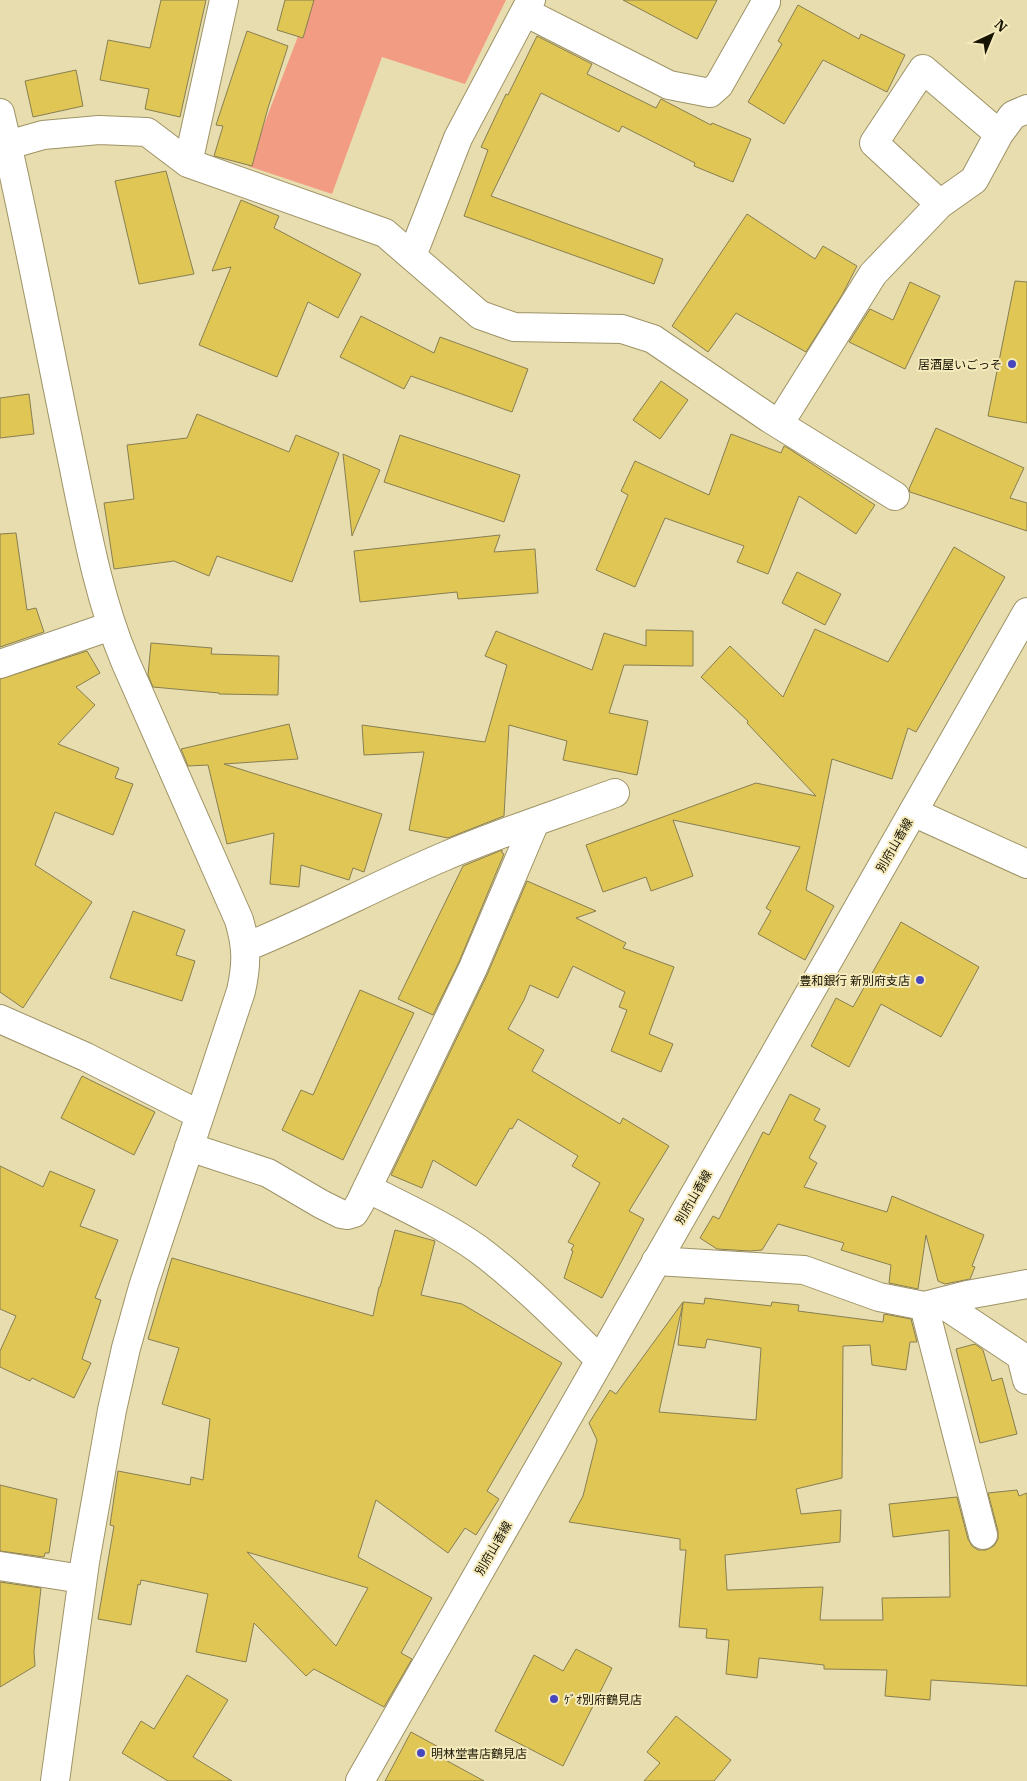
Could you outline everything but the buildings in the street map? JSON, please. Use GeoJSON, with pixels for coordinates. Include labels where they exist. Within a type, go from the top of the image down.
{"type":"FeatureCollection","features":[{"type":"Feature","properties":{"kind":"street"},"geometry":{"type":"LineString","coordinates":[[188,163],[224,0]]}},
{"type":"Feature","properties":{"kind":"street"},"geometry":{"type":"LineString","coordinates":[[412,256],[458,138],[528,6],[669,85],[710,94],[719,85],[766,2],[765,0]]}},
{"type":"Feature","properties":{"kind":"street"},"geometry":{"type":"LineString","coordinates":[[940,204],[874,143],[923,70],[999,134]]}},
{"type":"Feature","properties":{"kind":"street"},"geometry":{"type":"LineString","coordinates":[[779,424],[873,274],[940,204],[974,180],[999,134],[1013,115],[1027,109]]}},
{"type":"Feature","properties":{"kind":"street"},"geometry":{"type":"LineString","coordinates":[[0,113],[81,500],[111,626],[124,661],[239,920],[246,948],[245,976],[241,992],[143,1287],[126,1348],[112,1410],[82,1579],[55,1781]]}},
{"type":"Feature","properties":{"kind":"street"},"geometry":{"type":"LineString","coordinates":[[8,145],[43,135],[90,130],[147,132],[188,163],[384,233],[480,315],[514,327],[622,329],[653,339],[779,424],[895,496]]}},
{"type":"Feature","properties":{"kind":"street","name":"別府山香線"},"geometry":{"type":"LineString","coordinates":[[360,1781],[1027,612]]}},
{"type":"Feature","properties":{"kind":"street"},"geometry":{"type":"LineString","coordinates":[[0,664],[111,626]]}},
{"type":"Feature","properties":{"kind":"street"},"geometry":{"type":"LineString","coordinates":[[246,948],[437,859],[615,793]]}},
{"type":"Feature","properties":{"kind":"street"},"geometry":{"type":"LineString","coordinates":[[913,812],[1027,864]]}},
{"type":"Feature","properties":{"kind":"street"},"geometry":{"type":"LineString","coordinates":[[189,1147],[268,1173],[321,1204],[347,1215],[354,1213],[473,968],[535,822]]}},
{"type":"Feature","properties":{"kind":"street"},"geometry":{"type":"LineString","coordinates":[[0,1019],[86,1057],[200,1115]]}},
{"type":"Feature","properties":{"kind":"street"},"geometry":{"type":"LineString","coordinates":[[367,1188],[477,1249],[535,1297],[600,1360]]}},
{"type":"Feature","properties":{"kind":"street"},"geometry":{"type":"LineString","coordinates":[[656,1261],[804,1270],[879,1297],[932,1304],[1027,1284]]}},
{"type":"Feature","properties":{"kind":"street"},"geometry":{"type":"LineString","coordinates":[[932,1304],[1021,1356],[1027,1380]]}},
{"type":"Feature","properties":{"kind":"street"},"geometry":{"type":"LineString","coordinates":[[932,1304],[982,1534]]}},
{"type":"Feature","properties":{"kind":"street"},"geometry":{"type":"LineString","coordinates":[[0,1566],[82,1579]]}},
{"type":"Feature","properties":{"kind":"shaded area"},"geometry":{"type":"Polygon","coordinates":[[[312,0],[506,0],[465,84],[382,57],[332,194],[248,166],[312,0]]]}},
{"type":"Feature","properties":{"kind":"place","name":"居酒屋いごっそ"},"geometry":{"type":"Point","coordinates":[1012,364]}},
{"type":"Feature","properties":{"kind":"place","name":"豊和銀行 新別府支店"},"geometry":{"type":"Point","coordinates":[920,980]}},
{"type":"Feature","properties":{"kind":"place","name":"ｹﾞｵ別府鶴見店"},"geometry":{"type":"Point","coordinates":[554,1699]}},
{"type":"Feature","properties":{"kind":"place","name":"明林堂書店鶴見店"},"geometry":{"type":"Point","coordinates":[421,1753]}}]}
